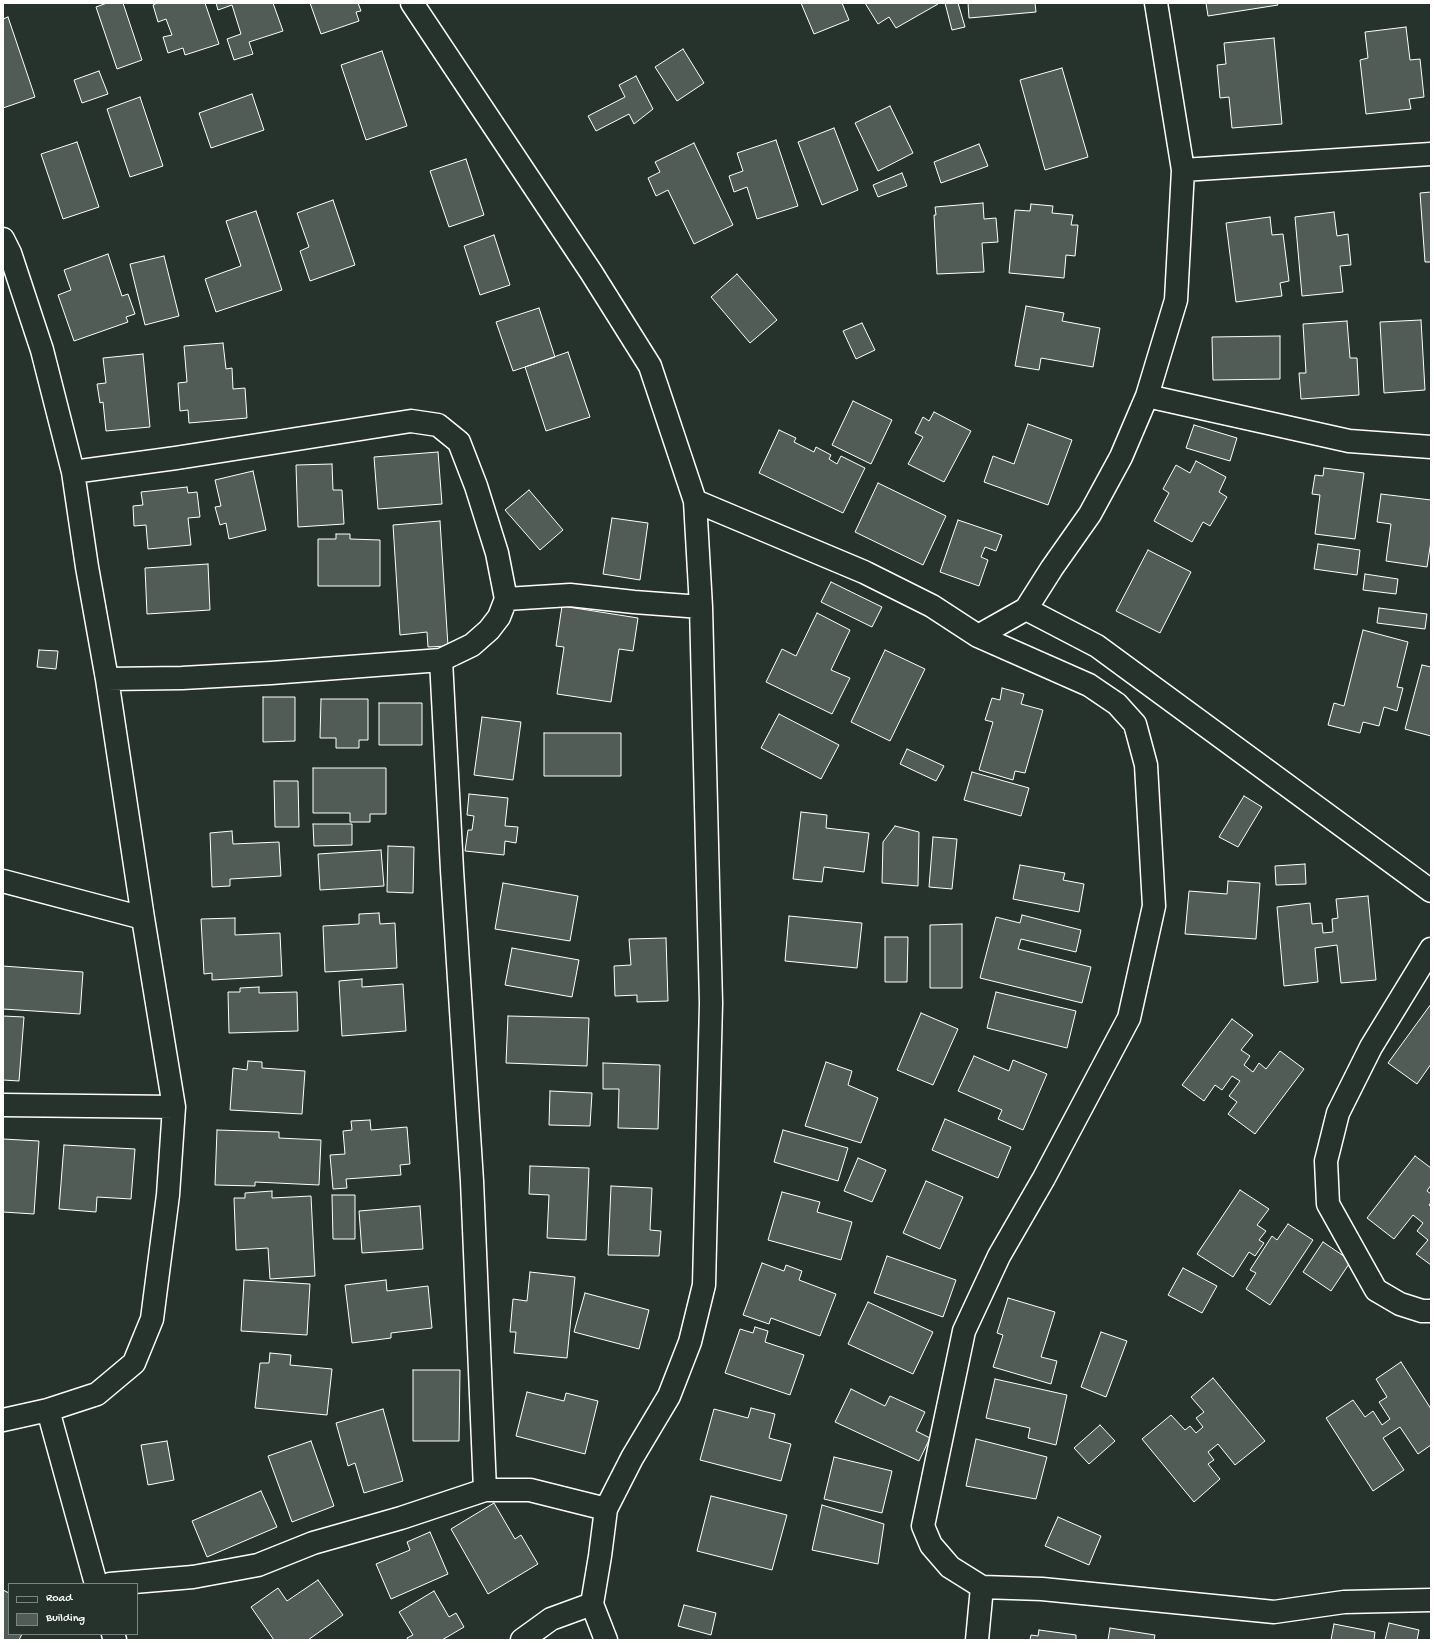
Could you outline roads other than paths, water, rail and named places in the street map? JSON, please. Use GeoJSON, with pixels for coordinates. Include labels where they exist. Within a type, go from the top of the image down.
{"type":"FeatureCollection","features":[{"type":"Feature","properties":{"kind":"street"},"geometry":{"type":"LineString","coordinates":[[412,3],[591,272],[650,366],[695,501],[702,607],[711,1003],[704,1285],[690,1342],[669,1396],[632,1458],[606,1509],[592,1604],[606,1640]]}},
{"type":"Feature","properties":{"kind":"street"},"geometry":{"type":"LineString","coordinates":[[978,636],[1026,609],[1052,568],[1090,514],[1121,456],[1147,396],[1176,300],[1183,170],[1156,3]]}},
{"type":"Feature","properties":{"kind":"street"},"geometry":{"type":"LineString","coordinates":[[1183,170],[1431,154]]}},
{"type":"Feature","properties":{"kind":"street"},"geometry":{"type":"LineString","coordinates":[[3,1420],[48,1410],[97,1394],[134,1363],[152,1319],[168,1195],[174,1107],[143,918],[107,679],[87,567],[74,472],[42,350],[5,249]]}},
{"type":"Feature","properties":{"kind":"street"},"geometry":{"type":"LineString","coordinates":[[1147,396],[1349,441],[1431,447]]}},
{"type":"Feature","properties":{"kind":"street"},"geometry":{"type":"LineString","coordinates":[[74,472],[176,458],[411,421],[438,424],[459,442],[476,486],[497,553],[506,599],[499,617],[489,630],[472,645],[441,660],[271,673],[182,678],[107,679]]}},
{"type":"Feature","properties":{"kind":"street"},"geometry":{"type":"LineString","coordinates":[[695,501],[864,572],[932,606],[978,636],[1089,685],[1117,704],[1135,724],[1146,765],[1154,906],[1129,1018],[1044,1178],[999,1256],[964,1331],[923,1526],[931,1545],[950,1567],[982,1587],[1042,1589],[1274,1612],[1344,1602],[1431,1600]]}},
{"type":"Feature","properties":{"kind":"street"},"geometry":{"type":"LineString","coordinates":[[506,599],[570,594],[634,602],[702,607]]}},
{"type":"Feature","properties":{"kind":"street"},"geometry":{"type":"LineString","coordinates":[[1026,609],[1097,646],[1431,891]]}},
{"type":"Feature","properties":{"kind":"street"},"geometry":{"type":"LineString","coordinates":[[441,660],[452,870],[472,1181],[485,1490]]}},
{"type":"Feature","properties":{"kind":"street"},"geometry":{"type":"LineString","coordinates":[[3,881],[143,918]]}},
{"type":"Feature","properties":{"kind":"street"},"geometry":{"type":"LineString","coordinates":[[1431,949],[1371,1048],[1338,1112],[1326,1161],[1328,1204],[1376,1290],[1400,1304],[1422,1311],[1431,1311]]}},
{"type":"Feature","properties":{"kind":"street"},"geometry":{"type":"LineString","coordinates":[[3,1105],[174,1107]]}},
{"type":"Feature","properties":{"kind":"street"},"geometry":{"type":"LineString","coordinates":[[48,1410],[96,1583]]}},
{"type":"Feature","properties":{"kind":"street"},"geometry":{"type":"LineString","coordinates":[[122,1583],[193,1577],[258,1565],[313,1544],[401,1518],[485,1490],[530,1490],[606,1509]]}},
{"type":"Feature","properties":{"kind":"street"},"geometry":{"type":"LineString","coordinates":[[977,1640],[982,1587]]}},
{"type":"Feature","properties":{"kind":"street"},"geometry":{"type":"LineString","coordinates":[[522,1640],[551,1619],[592,1604]]}}]}
